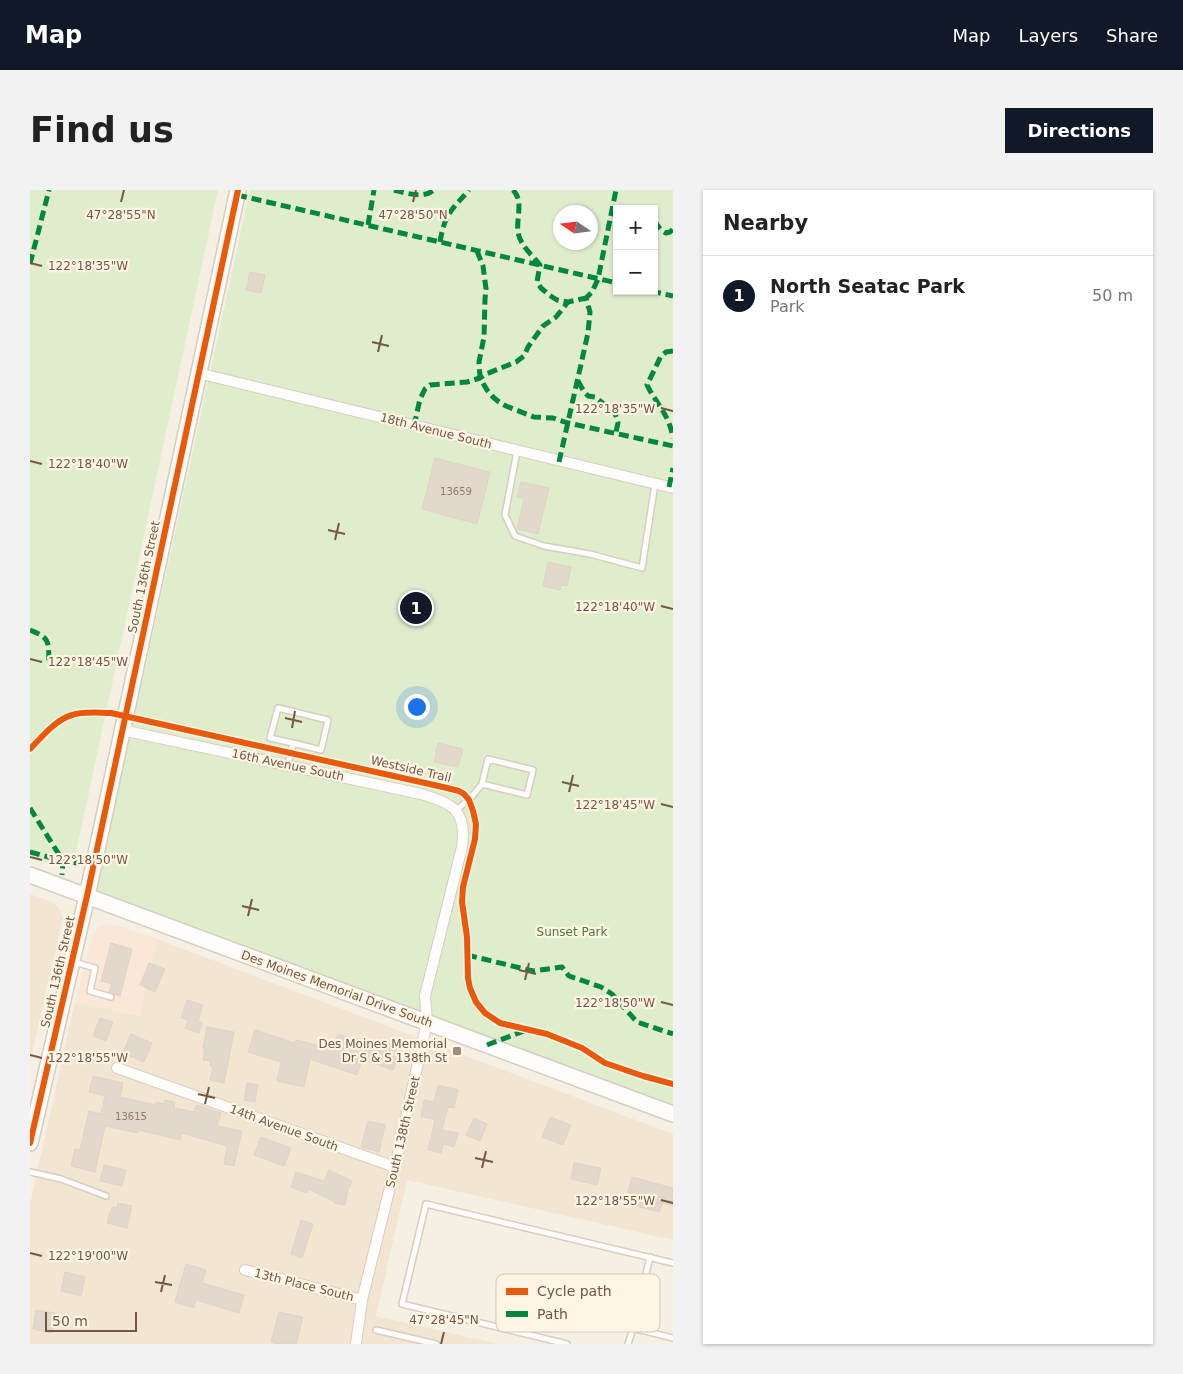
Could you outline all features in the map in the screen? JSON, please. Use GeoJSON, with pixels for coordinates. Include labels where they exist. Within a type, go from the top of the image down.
{"type":"FeatureCollection","features":[{"type":"Feature","properties":{"kind":"street","name":"South 136th Street"},"geometry":{"type":"LineString","coordinates":[[30,1144],[87,896],[238,190]]}},
{"type":"Feature","properties":{"kind":"street","name":"18th Avenue South"},"geometry":{"type":"LineString","coordinates":[[198,373],[673,488]]}},
{"type":"Feature","properties":{"kind":"street","name":"16th Avenue South"},"geometry":{"type":"LineString","coordinates":[[122,730],[421,794],[435,798],[454,808]]}},
{"type":"Feature","properties":{"kind":"street","name":"South 138th Street"},"geometry":{"type":"LineString","coordinates":[[356,1344],[362,1300],[395,1167],[427,1022],[425,996],[462,848],[463,827],[454,808]]}},
{"type":"Feature","properties":{"kind":"street","name":"Des Moines Memorial Drive South"},"geometry":{"type":"LineString","coordinates":[[30,875],[673,1114]]}},
{"type":"Feature","properties":{"kind":"street","name":"14th Avenue South"},"geometry":{"type":"LineString","coordinates":[[117,1068],[395,1167]]}},
{"type":"Feature","properties":{"kind":"street","name":"13th Place South"},"geometry":{"type":"LineString","coordinates":[[245,1270],[362,1300]]}},
{"type":"Feature","properties":{"kind":"lane"},"geometry":{"type":"LineString","coordinates":[[517,451],[504,515],[514,536],[544,546],[590,554],[642,568],[655,484]]}},
{"type":"Feature","properties":{"kind":"lane"},"geometry":{"type":"LineString","coordinates":[[278,708],[328,720],[321,750],[292,744],[270,738],[278,708]]}},
{"type":"Feature","properties":{"kind":"lane"},"geometry":{"type":"LineString","coordinates":[[288,765],[292,744]]}},
{"type":"Feature","properties":{"kind":"lane"},"geometry":{"type":"LineString","coordinates":[[454,808],[469,800],[482,784],[488,759],[533,770],[527,795],[482,784]]}},
{"type":"Feature","properties":{"kind":"lane"},"geometry":{"type":"LineString","coordinates":[[71,962],[95,968],[90,991],[111,997]]}},
{"type":"Feature","properties":{"kind":"lane"},"geometry":{"type":"LineString","coordinates":[[30,1172],[61,1179],[106,1196]]}},
{"type":"Feature","properties":{"kind":"lane"},"geometry":{"type":"LineString","coordinates":[[496,1329],[402,1304],[426,1204],[673,1263]]}},
{"type":"Feature","properties":{"kind":"lane"},"geometry":{"type":"LineString","coordinates":[[646,1274],[650,1257]]}},
{"type":"Feature","properties":{"kind":"lane"},"geometry":{"type":"LineString","coordinates":[[376,1330],[436,1344]]}},
{"type":"Feature","properties":{"kind":"lane"},"geometry":{"type":"LineString","coordinates":[[509,1332],[543,1341],[567,1344]]}},
{"type":"Feature","properties":{"kind":"lane"},"geometry":{"type":"LineString","coordinates":[[628,1344],[632,1332]]}},
{"type":"Feature","properties":{"kind":"lane"},"geometry":{"type":"LineString","coordinates":[[649,1332],[673,1338]]}},
{"type":"Feature","properties":{"kind":"shaded area"},"geometry":{"type":"Polygon","coordinates":[[[30,894],[54,903],[59,908],[63,918],[30,1063],[30,894]]]}},
{"type":"Feature","properties":{"kind":"shaded area"},"geometry":{"type":"Polygon","coordinates":[[[114,924],[157,939],[140,1016],[75,1002],[92,934],[101,925],[114,924]]]}},
{"type":"Feature","properties":{"kind":"shaded area"},"geometry":{"type":"Polygon","coordinates":[[[157,939],[673,1134],[673,1240],[407,1180],[376,1316],[498,1344],[30,1344],[30,1204],[75,1002],[139,1016],[157,939]]]}},
{"type":"Feature","properties":{"kind":"green space"},"geometry":{"type":"Polygon","coordinates":[[[30,190],[218,190],[75,857],[65,866],[53,865],[30,857],[30,190]]]}},
{"type":"Feature","properties":{"kind":"green space","name":"Sunset Park"},"geometry":{"type":"Polygon","coordinates":[[[250,190],[673,190],[673,1105],[96,893],[250,190]]]}},
{"type":"Feature","properties":{"kind":"building"},"geometry":{"type":"Polygon","coordinates":[[[250,272],[265,275],[261,293],[246,290],[250,272]]]}},
{"type":"Feature","properties":{"kind":"building"},"geometry":{"type":"Polygon","coordinates":[[[435,458],[490,472],[477,524],[422,509],[435,458]]]}},
{"type":"Feature","properties":{"kind":"building"},"geometry":{"type":"Polygon","coordinates":[[[521,482],[549,488],[538,534],[517,529],[524,499],[517,497],[521,482]]]}},
{"type":"Feature","properties":{"kind":"building"},"geometry":{"type":"Polygon","coordinates":[[[548,562],[571,567],[567,586],[561,585],[560,590],[543,586],[548,562]]]}},
{"type":"Feature","properties":{"kind":"building"},"geometry":{"type":"Polygon","coordinates":[[[438,743],[463,749],[458,767],[434,762],[438,743]]]}},
{"type":"Feature","properties":{"kind":"building"},"geometry":{"type":"Polygon","coordinates":[[[111,943],[132,949],[120,996],[109,992],[112,984],[101,981],[111,943]]]}},
{"type":"Feature","properties":{"kind":"building"},"geometry":{"type":"Polygon","coordinates":[[[149,963],[165,969],[155,992],[140,985],[149,963]]]}},
{"type":"Feature","properties":{"kind":"building"},"geometry":{"type":"Polygon","coordinates":[[[187,1000],[203,1005],[198,1021],[202,1023],[199,1033],[185,1028],[188,1020],[181,1018],[187,1000]]]}},
{"type":"Feature","properties":{"kind":"building"},"geometry":{"type":"Polygon","coordinates":[[[100,1018],[113,1022],[106,1041],[93,1036],[100,1018]]]}},
{"type":"Feature","properties":{"kind":"building"},"geometry":{"type":"Polygon","coordinates":[[[207,1027],[234,1032],[224,1083],[210,1080],[213,1067],[210,1066],[211,1061],[203,1060],[207,1027]]]}},
{"type":"Feature","properties":{"kind":"building"},"geometry":{"type":"Polygon","coordinates":[[[255,1030],[295,1043],[296,1040],[333,1049],[338,1034],[383,1049],[386,1042],[402,1048],[393,1070],[362,1059],[357,1075],[310,1059],[304,1087],[277,1081],[281,1062],[248,1052],[255,1030]]]}},
{"type":"Feature","properties":{"kind":"building"},"geometry":{"type":"Polygon","coordinates":[[[131,1034],[152,1043],[144,1062],[123,1053],[131,1034]]]}},
{"type":"Feature","properties":{"kind":"building"},"geometry":{"type":"Polygon","coordinates":[[[93,1076],[123,1083],[120,1097],[156,1105],[156,1102],[164,1104],[165,1100],[175,1102],[174,1108],[194,1112],[196,1105],[221,1113],[217,1126],[242,1131],[234,1166],[224,1164],[227,1146],[182,1133],[180,1140],[139,1130],[138,1133],[105,1126],[95,1172],[71,1166],[75,1149],[80,1150],[89,1111],[101,1114],[105,1096],[89,1092],[93,1076]]]}},
{"type":"Feature","properties":{"kind":"building"},"geometry":{"type":"Polygon","coordinates":[[[247,1083],[258,1085],[255,1102],[244,1100],[247,1083]]]}},
{"type":"Feature","properties":{"kind":"building"},"geometry":{"type":"Polygon","coordinates":[[[438,1085],[458,1090],[454,1108],[448,1107],[442,1130],[458,1133],[454,1147],[443,1144],[441,1153],[428,1150],[435,1120],[421,1116],[424,1100],[434,1102],[438,1085]]]}},
{"type":"Feature","properties":{"kind":"building"},"geometry":{"type":"Polygon","coordinates":[[[550,1117],[571,1125],[563,1145],[542,1137],[550,1117]]]}},
{"type":"Feature","properties":{"kind":"building"},"geometry":{"type":"Polygon","coordinates":[[[474,1118],[487,1124],[480,1141],[466,1135],[474,1118]]]}},
{"type":"Feature","properties":{"kind":"building"},"geometry":{"type":"Polygon","coordinates":[[[368,1121],[385,1125],[379,1152],[361,1147],[368,1121]]]}},
{"type":"Feature","properties":{"kind":"building"},"geometry":{"type":"Polygon","coordinates":[[[261,1137],[291,1148],[284,1166],[254,1155],[261,1137]]]}},
{"type":"Feature","properties":{"kind":"building"},"geometry":{"type":"Polygon","coordinates":[[[574,1163],[601,1168],[597,1185],[571,1179],[574,1163]]]}},
{"type":"Feature","properties":{"kind":"building"},"geometry":{"type":"Polygon","coordinates":[[[104,1165],[126,1170],[122,1186],[100,1181],[104,1165]]]}},
{"type":"Feature","properties":{"kind":"building"},"geometry":{"type":"Polygon","coordinates":[[[329,1170],[352,1181],[345,1205],[334,1203],[334,1201],[308,1189],[307,1193],[291,1187],[296,1172],[324,1181],[329,1170]]]}},
{"type":"Feature","properties":{"kind":"building"},"geometry":{"type":"Polygon","coordinates":[[[632,1177],[673,1188],[673,1206],[662,1203],[659,1212],[625,1203],[632,1177]]]}},
{"type":"Feature","properties":{"kind":"building"},"geometry":{"type":"Polygon","coordinates":[[[118,1203],[132,1206],[127,1228],[107,1223],[112,1207],[117,1208],[118,1203]]]}},
{"type":"Feature","properties":{"kind":"building"},"geometry":{"type":"Polygon","coordinates":[[[301,1220],[313,1224],[302,1258],[291,1254],[301,1220]]]}},
{"type":"Feature","properties":{"kind":"building"},"geometry":{"type":"Polygon","coordinates":[[[186,1264],[206,1270],[202,1283],[244,1295],[239,1313],[196,1300],[194,1308],[175,1302],[186,1264]]]}},
{"type":"Feature","properties":{"kind":"building"},"geometry":{"type":"Polygon","coordinates":[[[65,1272],[85,1277],[81,1296],[61,1291],[65,1272]]]}},
{"type":"Feature","properties":{"kind":"building"},"geometry":{"type":"Polygon","coordinates":[[[36,1310],[55,1313],[52,1333],[33,1329],[36,1310]]]}},
{"type":"Feature","properties":{"kind":"building"},"geometry":{"type":"Polygon","coordinates":[[[279,1312],[303,1317],[296,1344],[271,1342],[279,1312]]]}},
{"type":"Feature","properties":{"kind":"marked path"},"geometry":{"type":"LineString","coordinates":[[30,264],[49,190]]}},
{"type":"Feature","properties":{"kind":"marked path"},"geometry":{"type":"LineString","coordinates":[[368,225],[374,190]]}},
{"type":"Feature","properties":{"kind":"marked path"},"geometry":{"type":"LineString","coordinates":[[394,190],[420,195],[434,190]]}},
{"type":"Feature","properties":{"kind":"marked path"},"geometry":{"type":"LineString","coordinates":[[440,242],[447,218],[469,190]]}},
{"type":"Feature","properties":{"kind":"marked path"},"geometry":{"type":"LineString","coordinates":[[513,190],[519,204],[519,237],[540,265],[537,282],[541,288],[557,300],[568,302],[586,298]]}},
{"type":"Feature","properties":{"kind":"marked path"},"geometry":{"type":"LineString","coordinates":[[559,462],[588,333],[590,312],[586,298],[592,292],[598,279],[616,190]]}},
{"type":"Feature","properties":{"kind":"marked path"},"geometry":{"type":"LineString","coordinates":[[237,195],[613,282]]}},
{"type":"Feature","properties":{"kind":"marked path"},"geometry":{"type":"LineString","coordinates":[[658,226],[666,233],[673,229]]}},
{"type":"Feature","properties":{"kind":"marked path"},"geometry":{"type":"LineString","coordinates":[[477,251],[483,266],[486,289],[484,337],[479,362],[480,378],[493,397],[506,406],[534,417],[553,418],[673,446]]}},
{"type":"Feature","properties":{"kind":"marked path"},"geometry":{"type":"LineString","coordinates":[[658,293],[673,296]]}},
{"type":"Feature","properties":{"kind":"marked path"},"geometry":{"type":"LineString","coordinates":[[414,426],[420,399],[425,389],[430,385],[467,382],[516,362],[524,356],[543,326],[556,317],[568,302]]}},
{"type":"Feature","properties":{"kind":"marked path"},"geometry":{"type":"LineString","coordinates":[[673,351],[666,352],[661,356],[647,385],[669,422],[673,438]]}},
{"type":"Feature","properties":{"kind":"marked path"},"geometry":{"type":"LineString","coordinates":[[578,381],[588,396],[595,397],[615,413],[618,423],[616,432]]}},
{"type":"Feature","properties":{"kind":"marked path"},"geometry":{"type":"LineString","coordinates":[[669,487],[673,468]]}},
{"type":"Feature","properties":{"kind":"marked path"},"geometry":{"type":"LineString","coordinates":[[30,630],[47,641],[49,661]]}},
{"type":"Feature","properties":{"kind":"marked path"},"geometry":{"type":"LineString","coordinates":[[30,808],[63,861],[62,875]]}},
{"type":"Feature","properties":{"kind":"marked path"},"geometry":{"type":"LineString","coordinates":[[30,852],[77,863]]}},
{"type":"Feature","properties":{"kind":"marked path"},"geometry":{"type":"LineString","coordinates":[[467,955],[533,971],[562,967],[569,976],[601,987],[612,994],[637,1022],[673,1034]]}},
{"type":"Feature","properties":{"kind":"marked path"},"geometry":{"type":"LineString","coordinates":[[487,1045],[524,1031]]}},
{"type":"Feature","properties":{"kind":"cycle path"},"geometry":{"type":"LineString","coordinates":[[30,1143],[87,896],[238,190]]}},
{"type":"Feature","properties":{"kind":"cycle path","name":"Westside Trail"},"geometry":{"type":"LineString","coordinates":[[30,749],[49,729],[66,717],[92,712],[111,713],[459,791],[469,800],[476,824],[475,839],[463,887],[462,902],[467,937],[468,978],[476,1002],[485,1013],[500,1023],[547,1034],[582,1048],[605,1063],[673,1084]]}},
{"type":"Feature","properties":{"kind":"place","name":"North Seatac Park"},"geometry":{"type":"Point","coordinates":[416,608]}},
{"type":"Feature","properties":{"kind":"place","name":"Des Moines Memorial Dr S & S 138th St"},"geometry":{"type":"Point","coordinates":[457,1051]}}]}
